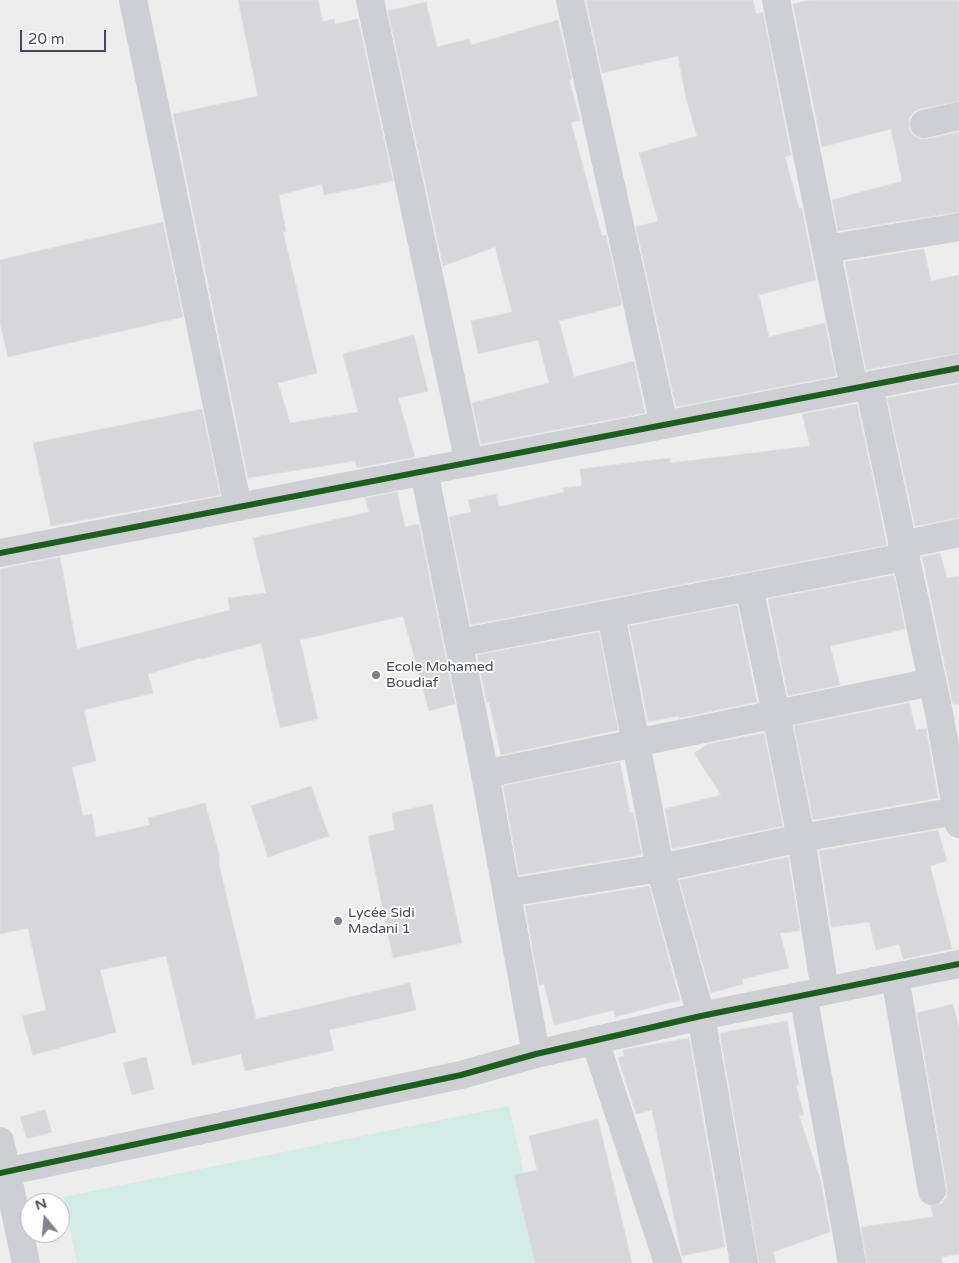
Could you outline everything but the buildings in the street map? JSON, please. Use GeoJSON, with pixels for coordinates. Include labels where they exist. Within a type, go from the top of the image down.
{"type":"FeatureCollection","features":[{"type":"Feature","properties":{"kind":"street"},"geometry":{"type":"LineString","coordinates":[[133,0],[238,507]]}},
{"type":"Feature","properties":{"kind":"street"},"geometry":{"type":"LineString","coordinates":[[370,0],[469,463]]}},
{"type":"Feature","properties":{"kind":"street"},"geometry":{"type":"LineString","coordinates":[[570,0],[664,425]]}},
{"type":"Feature","properties":{"kind":"street"},"geometry":{"type":"LineString","coordinates":[[507,893],[660,868],[801,838],[958,817],[949,711],[932,682],[903,551],[826,249],[776,0]]}},
{"type":"Feature","properties":{"kind":"street"},"geometry":{"type":"LineString","coordinates":[[924,124],[959,116]]}},
{"type":"Feature","properties":{"kind":"street"},"geometry":{"type":"LineString","coordinates":[[826,249],[959,227]]}},
{"type":"Feature","properties":{"kind":"street"},"geometry":{"type":"LineString","coordinates":[[0,553],[959,368]]}},
{"type":"Feature","properties":{"kind":"street"},"geometry":{"type":"LineString","coordinates":[[424,471],[485,774],[536,1054]]}},
{"type":"Feature","properties":{"kind":"street"},"geometry":{"type":"LineString","coordinates":[[459,644],[748,587],[903,551],[959,533]]}},
{"type":"Feature","properties":{"kind":"street"},"geometry":{"type":"LineString","coordinates":[[748,587],[801,838],[814,993],[852,1263]]}},
{"type":"Feature","properties":{"kind":"street"},"geometry":{"type":"LineString","coordinates":[[611,614],[660,868],[701,1016],[744,1263]]}},
{"type":"Feature","properties":{"kind":"street"},"geometry":{"type":"LineString","coordinates":[[485,774],[932,682]]}},
{"type":"Feature","properties":{"kind":"street"},"geometry":{"type":"LineString","coordinates":[[3,1172],[461,1075],[536,1054],[701,1016],[959,964]]}},
{"type":"Feature","properties":{"kind":"street"},"geometry":{"type":"LineString","coordinates":[[895,977],[932,1191]]}},
{"type":"Feature","properties":{"kind":"street"},"geometry":{"type":"LineString","coordinates":[[594,1041],[668,1263]]}},
{"type":"Feature","properties":{"kind":"street"},"geometry":{"type":"LineString","coordinates":[[0,1141],[3,1172],[26,1263]]}},
{"type":"Feature","properties":{"kind":"green space"},"geometry":{"type":"Polygon","coordinates":[[[509,1106],[544,1263],[77,1263],[70,1230],[70,1196],[509,1106]]]}},
{"type":"Feature","properties":{"kind":"cycle path"},"geometry":{"type":"LineString","coordinates":[[0,553],[959,368]]}},
{"type":"Feature","properties":{"kind":"cycle path"},"geometry":{"type":"LineString","coordinates":[[0,1173],[461,1075],[536,1054],[701,1016],[959,964]]}},
{"type":"Feature","properties":{"kind":"place","name":"Ecole Mohamed Boudiaf"},"geometry":{"type":"Point","coordinates":[376,675]}},
{"type":"Feature","properties":{"kind":"place","name":"Lycée Sidi Madani 1"},"geometry":{"type":"Point","coordinates":[338,921]}}]}
